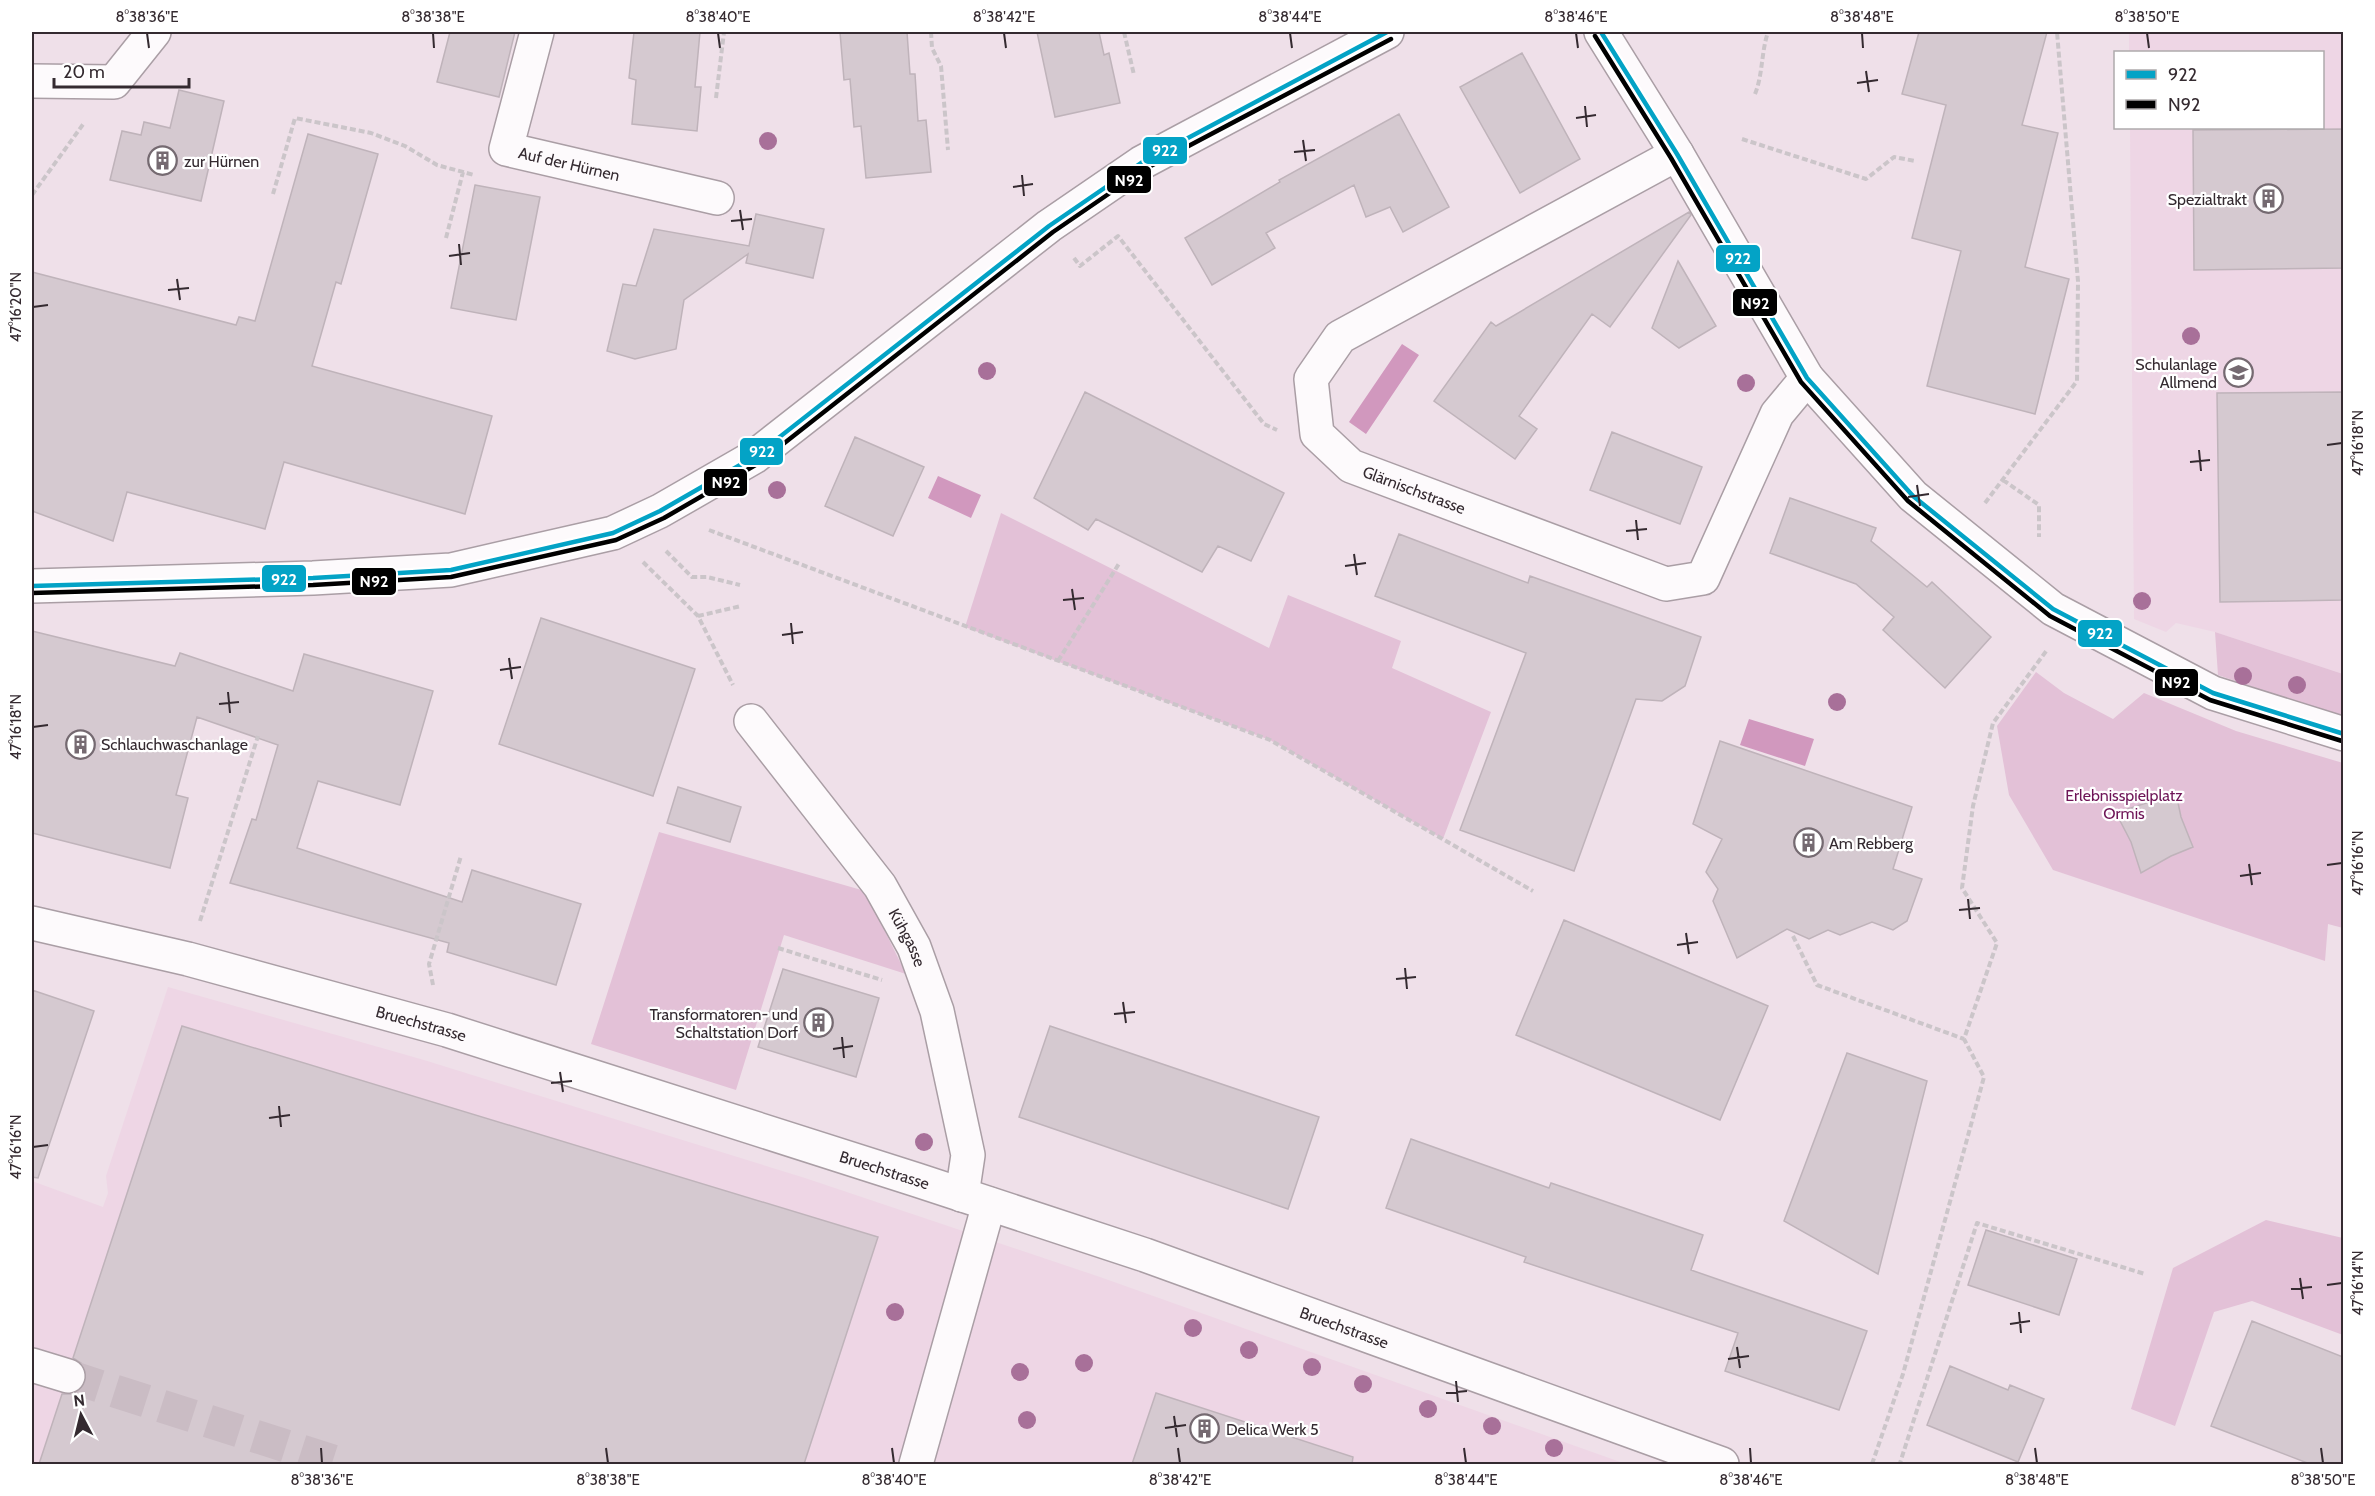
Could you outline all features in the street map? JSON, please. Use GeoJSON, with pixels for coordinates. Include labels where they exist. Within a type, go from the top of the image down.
{"type":"FeatureCollection","features":[{"type":"Feature","properties":{"kind":"street"},"geometry":{"type":"LineString","coordinates":[[32,81],[114,82],[154,32]]}},
{"type":"Feature","properties":{"kind":"street","name":"Auf der Hürnen"},"geometry":{"type":"LineString","coordinates":[[537,32],[506,149],[717,198]]}},
{"type":"Feature","properties":{"kind":"street"},"geometry":{"type":"LineString","coordinates":[[32,586],[313,578],[451,570],[613,533],[660,511],[754,457],[1049,226],[1140,163],[1387,32]]}},
{"type":"Feature","properties":{"kind":"street"},"geometry":{"type":"LineString","coordinates":[[1601,32],[1677,154],[1807,378],[1913,496],[2053,609],[2213,693],[2343,734]]}},
{"type":"Feature","properties":{"kind":"street"},"geometry":{"type":"LineString","coordinates":[[1317,434],[1311,379],[1340,337],[1677,154]]}},
{"type":"Feature","properties":{"kind":"street","name":"Glärnischstrasse"},"geometry":{"type":"LineString","coordinates":[[1317,434],[1351,466],[1666,584],[1703,578],[1777,414],[1807,378]]}},
{"type":"Feature","properties":{"kind":"street","name":"Kühgasse"},"geometry":{"type":"LineString","coordinates":[[751,721],[880,886],[914,947],[932,996],[968,1155],[975,1200],[916,1464]]}},
{"type":"Feature","properties":{"kind":"street","name":"Bruechstrasse"},"geometry":{"type":"LineString","coordinates":[[32,923],[188,959],[447,1030],[1145,1255],[1722,1464]]}},
{"type":"Feature","properties":{"kind":"street"},"geometry":{"type":"LineString","coordinates":[[32,1365],[68,1376]]}},
{"type":"Feature","properties":{"kind":"path"},"geometry":{"type":"LineString","coordinates":[[716,98],[724,32]]}},
{"type":"Feature","properties":{"kind":"path"},"geometry":{"type":"LineString","coordinates":[[931,32],[932,48],[941,66],[948,150]]}},
{"type":"Feature","properties":{"kind":"path"},"geometry":{"type":"LineString","coordinates":[[1124,32],[1134,75]]}},
{"type":"Feature","properties":{"kind":"path"},"geometry":{"type":"LineString","coordinates":[[1755,94],[1762,76],[1762,52],[1768,32]]}},
{"type":"Feature","properties":{"kind":"path"},"geometry":{"type":"LineString","coordinates":[[1978,512],[2077,381],[2078,280],[2057,32]]}},
{"type":"Feature","properties":{"kind":"path"},"geometry":{"type":"LineString","coordinates":[[32,195],[114,82]]}},
{"type":"Feature","properties":{"kind":"path"},"geometry":{"type":"LineString","coordinates":[[273,194],[295,118],[371,133],[405,146],[437,165],[477,176],[506,149]]}},
{"type":"Feature","properties":{"kind":"path"},"geometry":{"type":"LineString","coordinates":[[1742,139],[1866,179],[1894,157],[1915,161]]}},
{"type":"Feature","properties":{"kind":"path"},"geometry":{"type":"LineString","coordinates":[[446,238],[463,172]]}},
{"type":"Feature","properties":{"kind":"path"},"geometry":{"type":"LineString","coordinates":[[1080,266],[1118,236],[1264,424],[1299,440],[1317,434]]}},
{"type":"Feature","properties":{"kind":"path"},"geometry":{"type":"LineString","coordinates":[[2002,480],[2038,505],[2039,537]]}},
{"type":"Feature","properties":{"kind":"path"},"geometry":{"type":"LineString","coordinates":[[660,511],[1270,740],[1533,891]]}},
{"type":"Feature","properties":{"kind":"path"},"geometry":{"type":"LineString","coordinates":[[642,561],[698,616],[751,721]]}},
{"type":"Feature","properties":{"kind":"path"},"geometry":{"type":"LineString","coordinates":[[1058,661],[1120,562]]}},
{"type":"Feature","properties":{"kind":"path"},"geometry":{"type":"LineString","coordinates":[[678,565],[692,577],[707,577],[740,585]]}},
{"type":"Feature","properties":{"kind":"path"},"geometry":{"type":"LineString","coordinates":[[698,616],[741,606]]}},
{"type":"Feature","properties":{"kind":"path"},"geometry":{"type":"LineString","coordinates":[[1964,1039],[1997,943],[1962,888],[1973,806],[1993,723],[2071,618]]}},
{"type":"Feature","properties":{"kind":"path"},"geometry":{"type":"LineString","coordinates":[[199,922],[258,736]]}},
{"type":"Feature","properties":{"kind":"path"},"geometry":{"type":"LineString","coordinates":[[435,992],[429,964],[461,856]]}},
{"type":"Feature","properties":{"kind":"path"},"geometry":{"type":"LineString","coordinates":[[1793,936],[1817,985],[1964,1039],[1984,1077],[1903,1374],[1872,1464]]}},
{"type":"Feature","properties":{"kind":"path"},"geometry":{"type":"LineString","coordinates":[[778,948],[932,996]]}},
{"type":"Feature","properties":{"kind":"path"},"geometry":{"type":"LineString","coordinates":[[1904,1464],[1900,1462],[1977,1223],[2145,1275]]}},
{"type":"Feature","properties":{"kind":"shaded area","name":"Schulanlage Allmend"},"geometry":{"type":"Polygon","coordinates":[[[2129,32],[2343,32],[2343,674],[2215,632],[2176,623],[2166,632],[2134,619],[2130,129],[2324,129],[2324,51],[2129,51],[2129,32]]]}},
{"type":"Feature","properties":{"kind":"shaded area"},"geometry":{"type":"Polygon","coordinates":[[[1402,344],[1419,355],[1366,434],[1349,422],[1402,344]]]}},
{"type":"Feature","properties":{"kind":"shaded area"},"geometry":{"type":"Polygon","coordinates":[[[938,476],[981,495],[971,518],[928,498],[938,476]]]}},
{"type":"Feature","properties":{"kind":"shaded area"},"geometry":{"type":"Polygon","coordinates":[[[1749,719],[1814,739],[1805,766],[1740,745],[1749,719]]]}},
{"type":"Feature","properties":{"kind":"shaded area"},"geometry":{"type":"Polygon","coordinates":[[[168,987],[424,1060],[805,1178],[1100,1277],[1626,1464],[32,1464],[32,1181],[103,1207],[108,1193],[106,1176],[168,987]]]}},
{"type":"Feature","properties":{"kind":"green space"},"geometry":{"type":"Polygon","coordinates":[[[1001,513],[1269,648],[1288,595],[1401,641],[1392,668],[1491,712],[1443,839],[1270,740],[965,627],[1001,513]]]}},
{"type":"Feature","properties":{"kind":"green space"},"geometry":{"type":"Polygon","coordinates":[[[2215,632],[2343,674],[2343,718],[2218,675],[2215,632]]]}},
{"type":"Feature","properties":{"kind":"green space","name":"Erlebnisspielplatz Ormis"},"geometry":{"type":"Polygon","coordinates":[[[2036,672],[2064,693],[2113,719],[2144,693],[2236,731],[2343,763],[2343,928],[2328,924],[2325,961],[2053,870],[2009,795],[1997,726],[2036,672]]]}},
{"type":"Feature","properties":{"kind":"green space"},"geometry":{"type":"Polygon","coordinates":[[[659,832],[865,891],[906,974],[784,935],[736,1090],[591,1044],[659,832]]]}},
{"type":"Feature","properties":{"kind":"green space"},"geometry":{"type":"Polygon","coordinates":[[[2266,1220],[2343,1238],[2343,1335],[2252,1301],[2214,1312],[2175,1426],[2131,1409],[2173,1268],[2266,1220]]]}},
{"type":"Feature","properties":{"kind":"building"},"geometry":{"type":"Polygon","coordinates":[[[450,32],[515,32],[499,97],[437,82],[450,32]]]}},
{"type":"Feature","properties":{"kind":"building"},"geometry":{"type":"Polygon","coordinates":[[[634,32],[700,32],[695,87],[701,87],[697,131],[632,124],[636,80],[629,78],[634,32]]]}},
{"type":"Feature","properties":{"kind":"building"},"geometry":{"type":"Polygon","coordinates":[[[840,32],[907,32],[910,74],[915,74],[918,121],[926,120],[931,172],[866,178],[861,126],[854,127],[850,79],[844,80],[840,32]]]}},
{"type":"Feature","properties":{"kind":"building"},"geometry":{"type":"Polygon","coordinates":[[[1037,32],[1099,32],[1104,55],[1109,53],[1120,103],[1055,117],[1037,32]]]}},
{"type":"Feature","properties":{"kind":"building"},"geometry":{"type":"Polygon","coordinates":[[[1919,32],[2047,32],[2022,125],[2058,133],[2025,267],[2069,279],[2035,414],[1927,386],[1961,251],[1912,238],[1946,105],[1902,94],[1919,32]]]}},
{"type":"Feature","properties":{"kind":"building"},"geometry":{"type":"Polygon","coordinates":[[[1522,53],[1580,159],[1520,193],[1460,87],[1522,53]]]}},
{"type":"Feature","properties":{"kind":"building","name":"zur Hürnen"},"geometry":{"type":"Polygon","coordinates":[[[179,90],[224,101],[201,201],[110,180],[122,131],[141,135],[144,122],[170,128],[179,90]]]}},
{"type":"Feature","properties":{"kind":"building"},"geometry":{"type":"Polygon","coordinates":[[[1399,114],[1449,207],[1403,232],[1390,207],[1366,217],[1354,185],[1266,233],[1275,248],[1212,285],[1185,238],[1280,182],[1279,180],[1399,114]]]}},
{"type":"Feature","properties":{"kind":"building","name":"Spezialtrakt"},"geometry":{"type":"Polygon","coordinates":[[[2343,129],[2343,268],[2194,270],[2193,130],[2343,129]]]}},
{"type":"Feature","properties":{"kind":"building"},"geometry":{"type":"Polygon","coordinates":[[[308,134],[378,154],[341,284],[336,282],[312,366],[492,416],[465,514],[284,462],[265,529],[127,492],[113,541],[32,511],[32,272],[236,325],[239,317],[255,321],[308,134]]]}},
{"type":"Feature","properties":{"kind":"building"},"geometry":{"type":"Polygon","coordinates":[[[475,185],[540,197],[516,320],[451,308],[475,185]]]}},
{"type":"Feature","properties":{"kind":"building"},"geometry":{"type":"Polygon","coordinates":[[[1689,212],[1691,215],[1610,327],[1592,314],[1519,416],[1537,429],[1515,459],[1434,401],[1491,322],[1496,326],[1689,212]]]}},
{"type":"Feature","properties":{"kind":"building"},"geometry":{"type":"Polygon","coordinates":[[[756,214],[824,229],[813,278],[746,263],[748,254],[684,300],[676,349],[635,359],[607,351],[623,284],[636,286],[654,229],[749,246],[756,214]]]}},
{"type":"Feature","properties":{"kind":"building"},"geometry":{"type":"Polygon","coordinates":[[[1678,261],[1716,326],[1679,348],[1652,328],[1678,261]]]}},
{"type":"Feature","properties":{"kind":"building"},"geometry":{"type":"Polygon","coordinates":[[[1085,392],[1284,493],[1251,561],[1218,546],[1202,572],[1096,519],[1088,530],[1034,498],[1085,392]]]}},
{"type":"Feature","properties":{"kind":"building"},"geometry":{"type":"Polygon","coordinates":[[[2343,392],[2343,600],[2220,602],[2217,393],[2343,392]]]}},
{"type":"Feature","properties":{"kind":"building"},"geometry":{"type":"Polygon","coordinates":[[[1612,432],[1702,467],[1680,524],[1590,490],[1612,432]]]}},
{"type":"Feature","properties":{"kind":"building"},"geometry":{"type":"Polygon","coordinates":[[[855,437],[924,467],[893,536],[825,506],[855,437]]]}},
{"type":"Feature","properties":{"kind":"building"},"geometry":{"type":"Polygon","coordinates":[[[1790,498],[1876,528],[1871,541],[1927,587],[1932,582],[1991,637],[1945,688],[1883,630],[1894,617],[1856,584],[1770,553],[1790,498]]]}},
{"type":"Feature","properties":{"kind":"building"},"geometry":{"type":"Polygon","coordinates":[[[1399,534],[1528,583],[1530,576],[1701,637],[1685,686],[1662,701],[1636,699],[1574,871],[1460,830],[1526,653],[1375,596],[1399,534]]]}},
{"type":"Feature","properties":{"kind":"building"},"geometry":{"type":"Polygon","coordinates":[[[541,618],[695,669],[653,796],[499,744],[541,618]]]}},
{"type":"Feature","properties":{"kind":"building"},"geometry":{"type":"Polygon","coordinates":[[[32,631],[175,666],[180,653],[293,691],[304,654],[433,691],[400,805],[318,781],[297,848],[462,902],[472,870],[581,904],[556,985],[447,952],[449,943],[230,883],[252,819],[256,820],[278,745],[197,717],[176,795],[188,798],[170,868],[32,833],[32,631]]]}},
{"type":"Feature","properties":{"kind":"building","name":"Am Rebberg"},"geometry":{"type":"Polygon","coordinates":[[[1720,741],[1912,807],[1893,869],[1922,879],[1907,921],[1893,930],[1872,922],[1840,935],[1828,930],[1809,939],[1787,929],[1737,958],[1713,901],[1718,889],[1706,872],[1722,839],[1693,824],[1720,741]]]}},
{"type":"Feature","properties":{"kind":"building"},"geometry":{"type":"Polygon","coordinates":[[[678,787],[741,807],[730,842],[667,823],[678,787]]]}},
{"type":"Feature","properties":{"kind":"building"},"geometry":{"type":"Polygon","coordinates":[[[2176,793],[2181,817],[2193,847],[2141,873],[2131,842],[2116,813],[2176,793]]]}},
{"type":"Feature","properties":{"kind":"building"},"geometry":{"type":"Polygon","coordinates":[[[1564,920],[1768,1006],[1720,1120],[1516,1035],[1564,920]]]}},
{"type":"Feature","properties":{"kind":"building","name":"Transformatoren- und Schaltstation Dorf"},"geometry":{"type":"Polygon","coordinates":[[[783,969],[879,998],[856,1077],[758,1047],[783,969]]]}},
{"type":"Feature","properties":{"kind":"building"},"geometry":{"type":"Polygon","coordinates":[[[32,990],[94,1011],[38,1178],[32,1177],[32,990]]]}},
{"type":"Feature","properties":{"kind":"building"},"geometry":{"type":"Polygon","coordinates":[[[182,1026],[878,1237],[804,1464],[39,1464],[62,1394],[73,1394],[86,1382],[86,1371],[81,1363],[73,1358],[182,1026]]]}},
{"type":"Feature","properties":{"kind":"building"},"geometry":{"type":"Polygon","coordinates":[[[1050,1026],[1319,1117],[1288,1209],[1019,1117],[1050,1026]]]}},
{"type":"Feature","properties":{"kind":"building"},"geometry":{"type":"Polygon","coordinates":[[[1847,1053],[1927,1081],[1878,1274],[1784,1221],[1847,1053]]]}},
{"type":"Feature","properties":{"kind":"building"},"geometry":{"type":"Polygon","coordinates":[[[1411,1139],[1549,1188],[1551,1183],[1703,1235],[1691,1270],[1867,1331],[1839,1410],[1725,1371],[1738,1333],[1524,1262],[1526,1257],[1386,1208],[1411,1139]]]}},
{"type":"Feature","properties":{"kind":"building"},"geometry":{"type":"Polygon","coordinates":[[[1986,1230],[2077,1259],[2059,1315],[1968,1285],[1986,1230]]]}},
{"type":"Feature","properties":{"kind":"building"},"geometry":{"type":"Polygon","coordinates":[[[2252,1321],[2343,1357],[2343,1464],[2310,1464],[2211,1426],[2252,1321]]]}},
{"type":"Feature","properties":{"kind":"building"},"geometry":{"type":"Polygon","coordinates":[[[1950,1366],[2008,1390],[2010,1385],[2044,1399],[2018,1462],[1927,1425],[1950,1366]]]}},
{"type":"Feature","properties":{"kind":"building","name":"Delica Werk 5"},"geometry":{"type":"Polygon","coordinates":[[[1156,1393],[1353,1457],[1352,1464],[1132,1464],[1156,1393]]]}},
{"type":"Feature","properties":{"kind":"tunnel"},"geometry":{"type":"LineString","coordinates":[[68,1376],[342,1464]]}},
{"type":"Feature","properties":{"kind":"transit line","name":"922"},"geometry":{"type":"LineString","coordinates":[[32,586],[313,578],[451,570],[613,533],[660,511],[754,457],[1049,226],[1141,163],[1387,32]]}},
{"type":"Feature","properties":{"kind":"transit line","name":"922"},"geometry":{"type":"LineString","coordinates":[[1601,32],[1677,154],[1807,378],[1913,496],[2053,609],[2213,693],[2344,734]]}},
{"type":"Feature","properties":{"kind":"transit line","name":"N92"},"geometry":{"type":"LineString","coordinates":[[1595,36],[1671,158],[1801,382],[1908,501],[2050,616],[2210,700],[2342,741]]}},
{"type":"Feature","properties":{"kind":"transit line","name":"N92"},"geometry":{"type":"LineString","coordinates":[[32,593],[313,585],[451,577],[616,540],[664,518],[759,463],[1053,232],[1145,169],[1391,39]]}},
{"type":"Feature","properties":{"kind":"place","name":"zur Hürnen"},"geometry":{"type":"Point","coordinates":[163,161]}},
{"type":"Feature","properties":{"kind":"place","name":"Spezialtrakt"},"geometry":{"type":"Point","coordinates":[2268,199]}},
{"type":"Feature","properties":{"kind":"place","name":"Schulanlage Allmend"},"geometry":{"type":"Point","coordinates":[2238,373]}},
{"type":"Feature","properties":{"kind":"place","name":"Schlauchwaschanlage"},"geometry":{"type":"Point","coordinates":[80,744]}},
{"type":"Feature","properties":{"kind":"place","name":"Am Rebberg"},"geometry":{"type":"Point","coordinates":[1808,843]}},
{"type":"Feature","properties":{"kind":"place","name":"Transformatoren- und Schaltstation Dorf"},"geometry":{"type":"Point","coordinates":[819,1023]}},
{"type":"Feature","properties":{"kind":"place","name":"Delica Werk 5"},"geometry":{"type":"Point","coordinates":[1205,1429]}}]}
